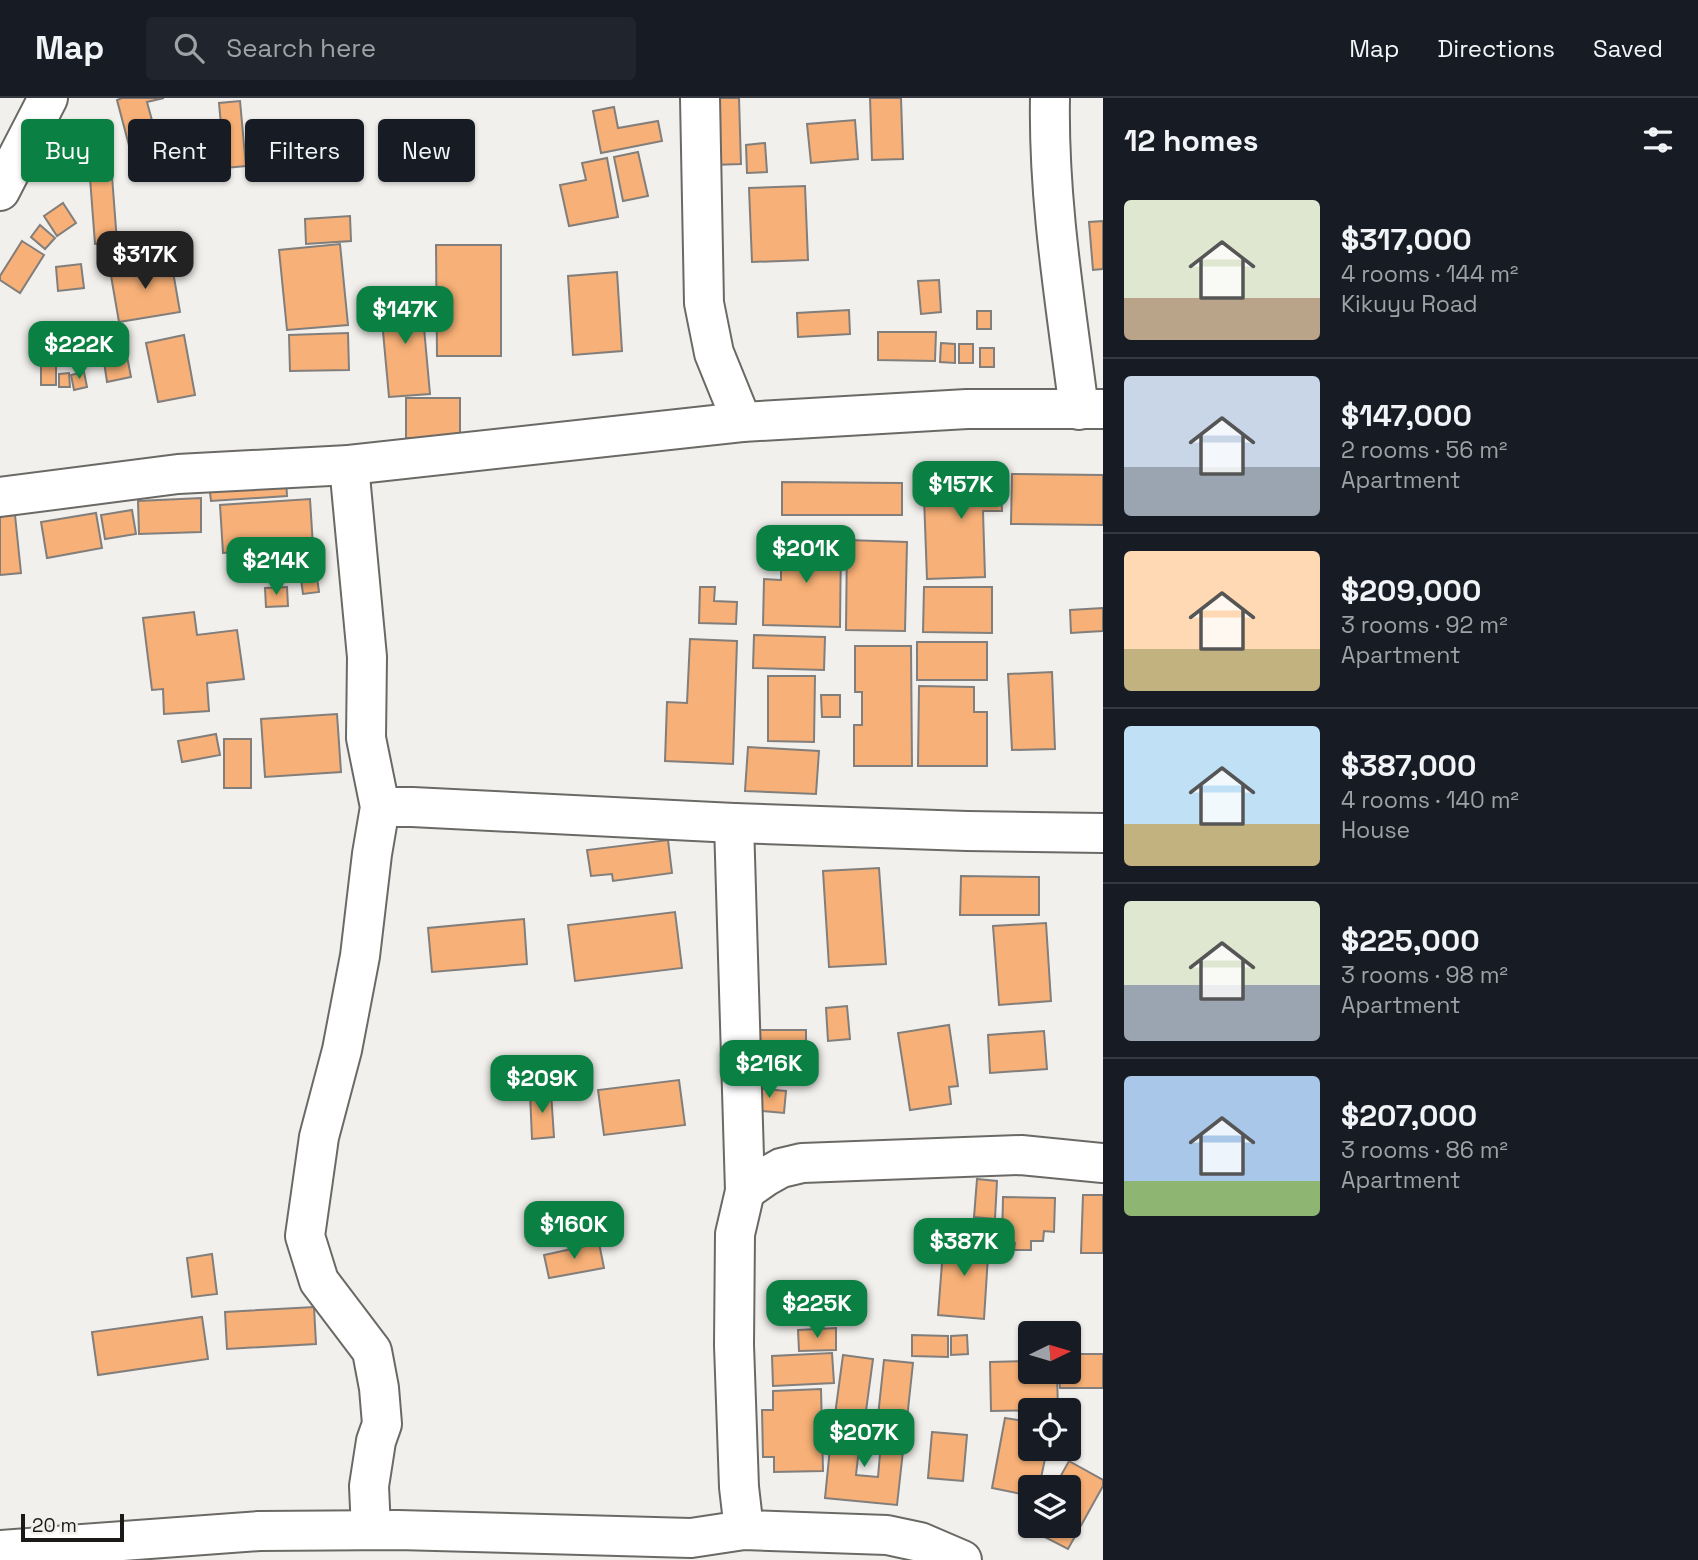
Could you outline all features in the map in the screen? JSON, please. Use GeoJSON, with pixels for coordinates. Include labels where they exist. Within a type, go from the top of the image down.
{"type":"FeatureCollection","features":[{"type":"Feature","properties":{"kind":"street"},"geometry":{"type":"LineString","coordinates":[[0,191],[48,98]]}},
{"type":"Feature","properties":{"kind":"street"},"geometry":{"type":"LineString","coordinates":[[700,98],[704,303],[714,353],[742,422]]}},
{"type":"Feature","properties":{"kind":"street"},"geometry":{"type":"LineString","coordinates":[[0,497],[178,474],[349,465],[742,422],[967,409],[1091,410],[1053,199],[1049,137],[1050,98]]}},
{"type":"Feature","properties":{"kind":"street"},"geometry":{"type":"LineString","coordinates":[[349,465],[367,657],[366,738],[380,807],[360,957],[342,1050],[319,1137],[305,1236],[319,1280],[372,1351],[382,1424],[376,1441],[369,1486],[371,1530]]}},
{"type":"Feature","properties":{"kind":"street"},"geometry":{"type":"LineString","coordinates":[[380,807],[980,832],[1103,833]]}},
{"type":"Feature","properties":{"kind":"street"},"geometry":{"type":"LineString","coordinates":[[734,823],[746,1191],[735,1234],[735,1358],[739,1487],[744,1530]]}},
{"type":"Feature","properties":{"kind":"street"},"geometry":{"type":"LineString","coordinates":[[746,1191],[780,1168],[802,1163],[1021,1155],[1103,1163]]}},
{"type":"Feature","properties":{"kind":"street"},"geometry":{"type":"LineString","coordinates":[[0,1550],[259,1531],[371,1530],[691,1538],[744,1530],[887,1535],[920,1542],[962,1560]]}},
{"type":"Feature","properties":{"kind":"building"},"geometry":{"type":"Polygon","coordinates":[[[164,98],[147,102],[152,119],[128,119],[128,142],[117,100],[164,98]]]}},
{"type":"Feature","properties":{"kind":"building"},"geometry":{"type":"Polygon","coordinates":[[[710,98],[739,98],[741,164],[712,165],[710,98]]]}},
{"type":"Feature","properties":{"kind":"building"},"geometry":{"type":"Polygon","coordinates":[[[870,98],[901,98],[903,159],[872,160],[870,98]]]}},
{"type":"Feature","properties":{"kind":"building"},"geometry":{"type":"Polygon","coordinates":[[[240,101],[245,166],[231,167],[231,119],[220,119],[219,103],[240,101]]]}},
{"type":"Feature","properties":{"kind":"building"},"geometry":{"type":"Polygon","coordinates":[[[614,107],[618,128],[658,121],[662,141],[601,153],[593,111],[614,107]]]}},
{"type":"Feature","properties":{"kind":"building"},"geometry":{"type":"Polygon","coordinates":[[[855,120],[858,159],[811,163],[807,124],[855,120]]]}},
{"type":"Feature","properties":{"kind":"building"},"geometry":{"type":"Polygon","coordinates":[[[765,143],[767,172],[747,173],[746,145],[765,143]]]}},
{"type":"Feature","properties":{"kind":"building"},"geometry":{"type":"Polygon","coordinates":[[[638,152],[648,196],[623,201],[614,157],[638,152]]]}},
{"type":"Feature","properties":{"kind":"building"},"geometry":{"type":"Polygon","coordinates":[[[607,158],[618,217],[569,226],[560,185],[586,180],[582,163],[607,158]]]}},
{"type":"Feature","properties":{"kind":"building"},"geometry":{"type":"Polygon","coordinates":[[[90,182],[112,182],[117,242],[95,244],[90,182]]]}},
{"type":"Feature","properties":{"kind":"building"},"geometry":{"type":"Polygon","coordinates":[[[805,186],[808,260],[752,262],[749,188],[805,186]]]}},
{"type":"Feature","properties":{"kind":"building"},"geometry":{"type":"Polygon","coordinates":[[[63,203],[76,223],[57,236],[44,216],[63,203]]]}},
{"type":"Feature","properties":{"kind":"building"},"geometry":{"type":"Polygon","coordinates":[[[350,216],[351,241],[306,244],[305,219],[350,216]]]}},
{"type":"Feature","properties":{"kind":"building"},"geometry":{"type":"Polygon","coordinates":[[[1103,221],[1103,269],[1093,270],[1089,222],[1103,221]]]}},
{"type":"Feature","properties":{"kind":"building"},"geometry":{"type":"Polygon","coordinates":[[[40,225],[55,238],[45,249],[31,237],[40,225]]]}},
{"type":"Feature","properties":{"kind":"building"},"geometry":{"type":"Polygon","coordinates":[[[22,241],[44,255],[20,293],[0,280],[0,276],[22,241]]]}},
{"type":"Feature","properties":{"kind":"building"},"geometry":{"type":"Polygon","coordinates":[[[133,242],[135,263],[105,266],[103,245],[133,242]]]}},
{"type":"Feature","properties":{"kind":"building"},"geometry":{"type":"Polygon","coordinates":[[[340,244],[348,325],[287,330],[279,250],[340,244]]]}},
{"type":"Feature","properties":{"kind":"building"},"geometry":{"type":"Polygon","coordinates":[[[436,245],[501,245],[501,356],[437,356],[436,245]]]}},
{"type":"Feature","properties":{"kind":"building"},"geometry":{"type":"Polygon","coordinates":[[[171,260],[180,312],[119,322],[110,270],[171,260]]]}},
{"type":"Feature","properties":{"kind":"building"},"geometry":{"type":"Polygon","coordinates":[[[81,264],[84,288],[58,291],[56,267],[81,264]]]}},
{"type":"Feature","properties":{"kind":"building"},"geometry":{"type":"Polygon","coordinates":[[[617,272],[622,351],[573,355],[568,276],[617,272]]]}},
{"type":"Feature","properties":{"kind":"building"},"geometry":{"type":"Polygon","coordinates":[[[939,280],[941,312],[921,314],[918,281],[939,280]]]}},
{"type":"Feature","properties":{"kind":"building"},"geometry":{"type":"Polygon","coordinates":[[[421,295],[430,394],[389,397],[380,299],[421,295]]]}},
{"type":"Feature","properties":{"kind":"building"},"geometry":{"type":"Polygon","coordinates":[[[849,310],[850,334],[798,337],[797,313],[849,310]]]}},
{"type":"Feature","properties":{"kind":"building"},"geometry":{"type":"Polygon","coordinates":[[[977,311],[991,311],[991,329],[977,329],[977,311]]]}},
{"type":"Feature","properties":{"kind":"building"},"geometry":{"type":"Polygon","coordinates":[[[878,332],[936,332],[935,361],[878,360],[878,332]]]}},
{"type":"Feature","properties":{"kind":"building"},"geometry":{"type":"Polygon","coordinates":[[[348,333],[349,370],[290,371],[289,335],[348,333]]]}},
{"type":"Feature","properties":{"kind":"building"},"geometry":{"type":"Polygon","coordinates":[[[184,335],[195,395],[158,402],[146,343],[184,335]]]}},
{"type":"Feature","properties":{"kind":"building"},"geometry":{"type":"Polygon","coordinates":[[[941,343],[955,344],[955,363],[940,362],[941,343]]]}},
{"type":"Feature","properties":{"kind":"building"},"geometry":{"type":"Polygon","coordinates":[[[959,344],[973,344],[973,363],[959,363],[959,344]]]}},
{"type":"Feature","properties":{"kind":"building"},"geometry":{"type":"Polygon","coordinates":[[[980,348],[994,348],[994,367],[980,367],[980,348]]]}},
{"type":"Feature","properties":{"kind":"building"},"geometry":{"type":"Polygon","coordinates":[[[126,351],[131,377],[107,382],[103,355],[126,351]]]}},
{"type":"Feature","properties":{"kind":"building"},"geometry":{"type":"Polygon","coordinates":[[[41,366],[56,366],[56,385],[41,385],[41,366]]]}},
{"type":"Feature","properties":{"kind":"building"},"geometry":{"type":"Polygon","coordinates":[[[84,372],[87,387],[74,390],[71,375],[84,372]]]}},
{"type":"Feature","properties":{"kind":"building"},"geometry":{"type":"Polygon","coordinates":[[[69,373],[70,387],[59,387],[59,374],[69,373]]]}},
{"type":"Feature","properties":{"kind":"building"},"geometry":{"type":"Polygon","coordinates":[[[406,398],[460,398],[460,439],[406,438],[406,398]]]}},
{"type":"Feature","properties":{"kind":"building"},"geometry":{"type":"Polygon","coordinates":[[[1000,465],[1002,511],[983,511],[985,577],[927,579],[924,497],[942,497],[941,466],[1000,465]]]}},
{"type":"Feature","properties":{"kind":"building"},"geometry":{"type":"Polygon","coordinates":[[[1012,474],[1103,475],[1103,525],[1011,524],[1012,474]]]}},
{"type":"Feature","properties":{"kind":"building"},"geometry":{"type":"Polygon","coordinates":[[[286,479],[287,496],[211,501],[209,484],[286,479]]]}},
{"type":"Feature","properties":{"kind":"building"},"geometry":{"type":"Polygon","coordinates":[[[782,482],[902,483],[902,515],[782,515],[782,482]]]}},
{"type":"Feature","properties":{"kind":"building"},"geometry":{"type":"Polygon","coordinates":[[[201,498],[201,532],[139,534],[138,501],[201,498]]]}},
{"type":"Feature","properties":{"kind":"building"},"geometry":{"type":"Polygon","coordinates":[[[310,499],[313,546],[223,553],[220,505],[310,499]]]}},
{"type":"Feature","properties":{"kind":"building"},"geometry":{"type":"Polygon","coordinates":[[[132,510],[136,534],[105,539],[101,515],[132,510]]]}},
{"type":"Feature","properties":{"kind":"building"},"geometry":{"type":"Polygon","coordinates":[[[96,513],[102,548],[47,558],[41,522],[96,513]]]}},
{"type":"Feature","properties":{"kind":"building"},"geometry":{"type":"Polygon","coordinates":[[[15,515],[21,573],[0,575],[0,516],[15,515]]]}},
{"type":"Feature","properties":{"kind":"building"},"geometry":{"type":"Polygon","coordinates":[[[781,538],[841,539],[840,627],[763,625],[764,579],[781,580],[781,538]]]}},
{"type":"Feature","properties":{"kind":"building"},"geometry":{"type":"Polygon","coordinates":[[[847,540],[907,542],[905,631],[846,630],[847,540]]]}},
{"type":"Feature","properties":{"kind":"building"},"geometry":{"type":"Polygon","coordinates":[[[314,555],[319,592],[303,594],[298,557],[314,555]]]}},
{"type":"Feature","properties":{"kind":"building"},"geometry":{"type":"Polygon","coordinates":[[[287,587],[288,606],[266,607],[265,588],[287,587]]]}},
{"type":"Feature","properties":{"kind":"building"},"geometry":{"type":"Polygon","coordinates":[[[700,587],[715,587],[714,601],[737,602],[736,624],[699,623],[700,587]]]}},
{"type":"Feature","properties":{"kind":"building"},"geometry":{"type":"Polygon","coordinates":[[[924,587],[992,587],[992,633],[923,632],[924,587]]]}},
{"type":"Feature","properties":{"kind":"building"},"geometry":{"type":"Polygon","coordinates":[[[1103,608],[1103,631],[1071,633],[1070,610],[1103,608]]]}},
{"type":"Feature","properties":{"kind":"building"},"geometry":{"type":"Polygon","coordinates":[[[194,612],[197,635],[237,630],[244,679],[207,683],[209,711],[164,714],[163,689],[152,690],[143,618],[194,612]]]}},
{"type":"Feature","properties":{"kind":"building"},"geometry":{"type":"Polygon","coordinates":[[[754,635],[825,637],[824,670],[753,668],[754,635]]]}},
{"type":"Feature","properties":{"kind":"building"},"geometry":{"type":"Polygon","coordinates":[[[690,639],[737,641],[733,764],[665,761],[667,702],[687,703],[690,639]]]}},
{"type":"Feature","properties":{"kind":"building"},"geometry":{"type":"Polygon","coordinates":[[[917,642],[987,642],[987,680],[917,680],[917,642]]]}},
{"type":"Feature","properties":{"kind":"building"},"geometry":{"type":"Polygon","coordinates":[[[855,646],[911,646],[912,766],[854,766],[854,725],[862,725],[862,692],[855,692],[855,646]]]}},
{"type":"Feature","properties":{"kind":"building"},"geometry":{"type":"Polygon","coordinates":[[[1052,672],[1055,749],[1012,750],[1008,674],[1052,672]]]}},
{"type":"Feature","properties":{"kind":"building"},"geometry":{"type":"Polygon","coordinates":[[[768,676],[815,676],[814,742],[768,741],[768,676]]]}},
{"type":"Feature","properties":{"kind":"building"},"geometry":{"type":"Polygon","coordinates":[[[919,686],[974,687],[974,712],[987,712],[987,766],[918,766],[919,686]]]}},
{"type":"Feature","properties":{"kind":"building"},"geometry":{"type":"Polygon","coordinates":[[[821,695],[840,695],[840,717],[822,717],[821,695]]]}},
{"type":"Feature","properties":{"kind":"building"},"geometry":{"type":"Polygon","coordinates":[[[337,714],[341,772],[265,777],[261,719],[337,714]]]}},
{"type":"Feature","properties":{"kind":"building"},"geometry":{"type":"Polygon","coordinates":[[[216,734],[220,755],[182,762],[178,741],[216,734]]]}},
{"type":"Feature","properties":{"kind":"building"},"geometry":{"type":"Polygon","coordinates":[[[224,739],[251,739],[251,788],[224,788],[224,739]]]}},
{"type":"Feature","properties":{"kind":"building"},"geometry":{"type":"Polygon","coordinates":[[[748,747],[819,751],[816,794],[745,791],[748,747]]]}},
{"type":"Feature","properties":{"kind":"building"},"geometry":{"type":"Polygon","coordinates":[[[668,840],[672,873],[613,881],[612,874],[591,876],[587,850],[668,840]]]}},
{"type":"Feature","properties":{"kind":"building"},"geometry":{"type":"Polygon","coordinates":[[[879,868],[886,964],[829,967],[823,871],[879,868]]]}},
{"type":"Feature","properties":{"kind":"building"},"geometry":{"type":"Polygon","coordinates":[[[961,876],[1039,877],[1039,915],[960,915],[961,876]]]}},
{"type":"Feature","properties":{"kind":"building"},"geometry":{"type":"Polygon","coordinates":[[[675,912],[682,968],[575,981],[568,925],[675,912]]]}},
{"type":"Feature","properties":{"kind":"building"},"geometry":{"type":"Polygon","coordinates":[[[524,919],[527,964],[432,972],[428,928],[524,919]]]}},
{"type":"Feature","properties":{"kind":"building"},"geometry":{"type":"Polygon","coordinates":[[[1046,923],[1051,1001],[999,1005],[993,926],[1046,923]]]}},
{"type":"Feature","properties":{"kind":"building"},"geometry":{"type":"Polygon","coordinates":[[[847,1006],[850,1039],[828,1041],[826,1008],[847,1006]]]}},
{"type":"Feature","properties":{"kind":"building"},"geometry":{"type":"Polygon","coordinates":[[[949,1025],[958,1086],[949,1087],[951,1104],[910,1110],[898,1033],[949,1025]]]}},
{"type":"Feature","properties":{"kind":"building"},"geometry":{"type":"Polygon","coordinates":[[[757,1030],[806,1030],[806,1080],[757,1079],[757,1030]]]}},
{"type":"Feature","properties":{"kind":"building"},"geometry":{"type":"Polygon","coordinates":[[[1044,1031],[1047,1069],[990,1073],[988,1035],[1044,1031]]]}},
{"type":"Feature","properties":{"kind":"building"},"geometry":{"type":"Polygon","coordinates":[[[679,1080],[685,1125],[604,1135],[598,1090],[679,1080]]]}},
{"type":"Feature","properties":{"kind":"building"},"geometry":{"type":"Polygon","coordinates":[[[753,1088],[786,1091],[784,1113],[752,1110],[753,1088]]]}},
{"type":"Feature","properties":{"kind":"building"},"geometry":{"type":"Polygon","coordinates":[[[551,1092],[554,1137],[532,1139],[530,1093],[551,1092]]]}},
{"type":"Feature","properties":{"kind":"building"},"geometry":{"type":"Polygon","coordinates":[[[977,1179],[997,1181],[995,1219],[974,1217],[977,1179]]]}},
{"type":"Feature","properties":{"kind":"building"},"geometry":{"type":"Polygon","coordinates":[[[1083,1195],[1103,1195],[1103,1253],[1081,1253],[1083,1195]]]}},
{"type":"Feature","properties":{"kind":"building"},"geometry":{"type":"Polygon","coordinates":[[[1003,1197],[1055,1198],[1054,1232],[1044,1231],[1043,1241],[1031,1241],[1031,1250],[1014,1250],[1015,1243],[1002,1242],[1003,1197]]]}},
{"type":"Feature","properties":{"kind":"building"},"geometry":{"type":"Polygon","coordinates":[[[944,1237],[989,1240],[984,1319],[938,1315],[944,1237]]]}},
{"type":"Feature","properties":{"kind":"building"},"geometry":{"type":"Polygon","coordinates":[[[599,1243],[604,1268],[549,1278],[544,1255],[599,1243]]]}},
{"type":"Feature","properties":{"kind":"building"},"geometry":{"type":"Polygon","coordinates":[[[212,1254],[217,1294],[192,1297],[187,1258],[212,1254]]]}},
{"type":"Feature","properties":{"kind":"building"},"geometry":{"type":"Polygon","coordinates":[[[314,1307],[316,1344],[227,1349],[225,1312],[314,1307]]]}},
{"type":"Feature","properties":{"kind":"building"},"geometry":{"type":"Polygon","coordinates":[[[202,1317],[208,1359],[98,1375],[92,1332],[202,1317]]]}},
{"type":"Feature","properties":{"kind":"building"},"geometry":{"type":"Polygon","coordinates":[[[836,1328],[836,1350],[799,1351],[798,1330],[836,1328]]]}},
{"type":"Feature","properties":{"kind":"building"},"geometry":{"type":"Polygon","coordinates":[[[912,1335],[948,1336],[948,1357],[912,1356],[912,1335]]]}},
{"type":"Feature","properties":{"kind":"building"},"geometry":{"type":"Polygon","coordinates":[[[967,1335],[968,1354],[951,1355],[951,1336],[967,1335]]]}},
{"type":"Feature","properties":{"kind":"building"},"geometry":{"type":"Polygon","coordinates":[[[832,1353],[834,1383],[773,1386],[772,1356],[832,1353]]]}},
{"type":"Feature","properties":{"kind":"building"},"geometry":{"type":"Polygon","coordinates":[[[1082,1354],[1103,1354],[1103,1388],[1060,1388],[1060,1384],[1082,1384],[1082,1354]]]}},
{"type":"Feature","properties":{"kind":"building"},"geometry":{"type":"Polygon","coordinates":[[[843,1355],[873,1359],[864,1426],[834,1422],[843,1355]]]}},
{"type":"Feature","properties":{"kind":"building"},"geometry":{"type":"Polygon","coordinates":[[[884,1360],[913,1363],[907,1419],[878,1416],[884,1360]]]}},
{"type":"Feature","properties":{"kind":"building"},"geometry":{"type":"Polygon","coordinates":[[[1018,1361],[1018,1384],[1057,1384],[1058,1398],[1018,1398],[1018,1411],[991,1411],[990,1362],[1018,1361]]]}},
{"type":"Feature","properties":{"kind":"building"},"geometry":{"type":"Polygon","coordinates":[[[821,1389],[823,1471],[774,1472],[774,1457],[763,1457],[762,1410],[773,1410],[773,1391],[821,1389]]]}},
{"type":"Feature","properties":{"kind":"building"},"geometry":{"type":"Polygon","coordinates":[[[1005,1418],[1018,1420],[1018,1461],[1045,1461],[1042,1475],[1018,1475],[1018,1493],[992,1488],[1005,1418]]]}},
{"type":"Feature","properties":{"kind":"building"},"geometry":{"type":"Polygon","coordinates":[[[832,1428],[861,1431],[856,1475],[878,1477],[882,1431],[905,1433],[897,1505],[825,1498],[832,1428]]]}},
{"type":"Feature","properties":{"kind":"building"},"geometry":{"type":"Polygon","coordinates":[[[932,1432],[967,1435],[963,1481],[928,1478],[932,1432]]]}},
{"type":"Feature","properties":{"kind":"building"},"geometry":{"type":"Polygon","coordinates":[[[1069,1461],[1103,1480],[1103,1486],[1081,1526],[1081,1475],[1061,1475],[1069,1461]]]}},
{"type":"Feature","properties":{"kind":"building"},"geometry":{"type":"Polygon","coordinates":[[[1047,1538],[1074,1538],[1068,1549],[1047,1538]]]}}]}
